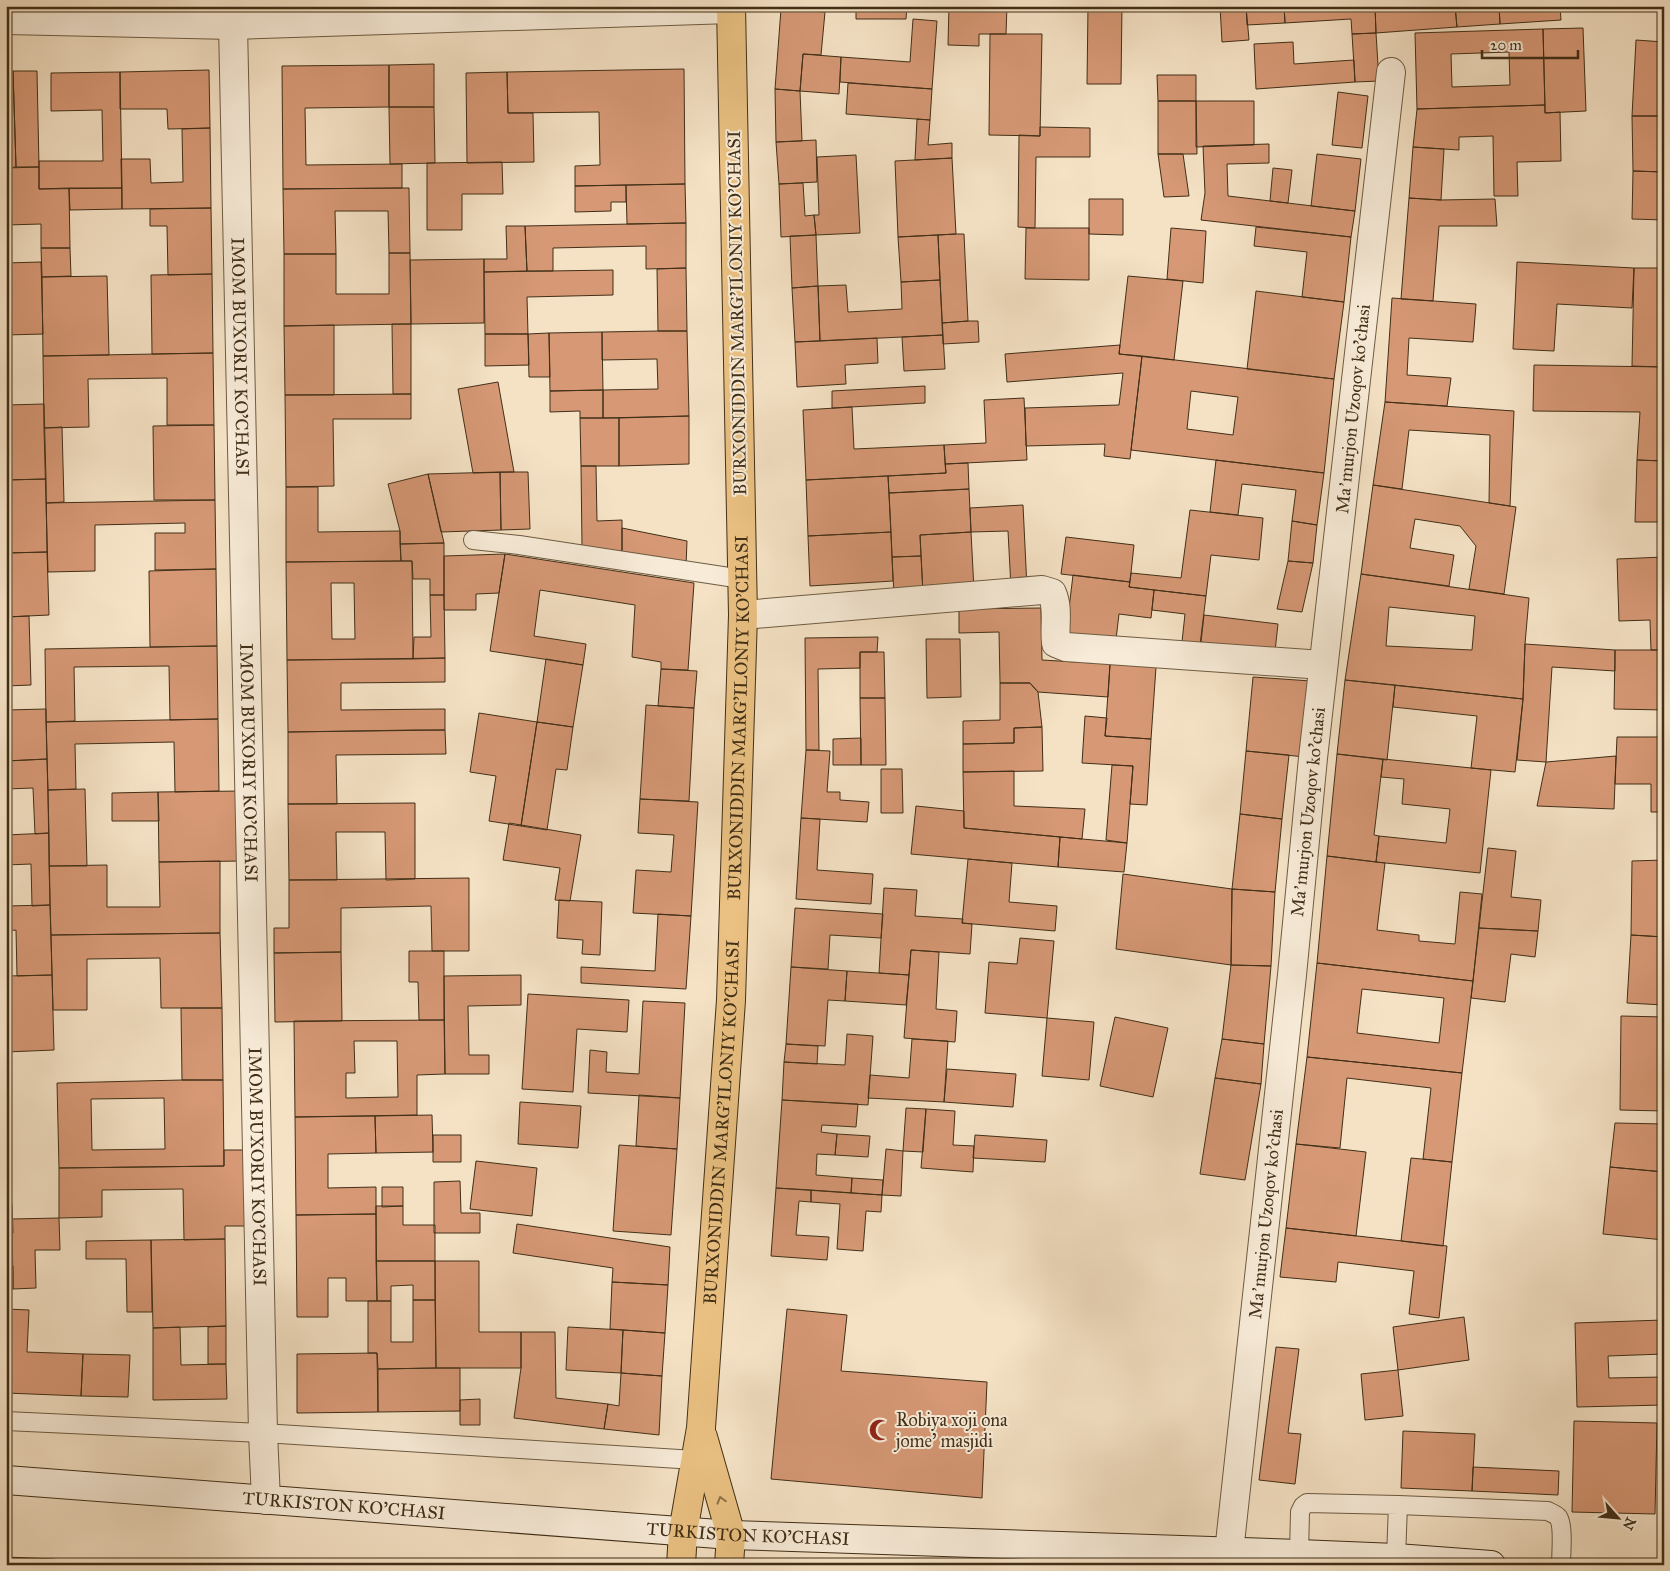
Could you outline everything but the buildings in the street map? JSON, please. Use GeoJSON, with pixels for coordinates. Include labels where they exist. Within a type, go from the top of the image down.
{"type":"FeatureCollection","features":[{"type":"Feature","properties":{"kind":"main road","name":"BURXONIDDIN MARG’ILONIY KO’CHASI"},"geometry":{"type":"LineString","coordinates":[[681,1565],[683,1532],[700,1428],[731,1000],[743,615],[731,8]]}},
{"type":"Feature","properties":{"kind":"main road","name":"BURXONIDDIN MARG’ILONIY KO’CHASI"},"geometry":{"type":"LineString","coordinates":[[700,1428],[731,1535],[729,1565]]}},
{"type":"Feature","properties":{"kind":"street"},"geometry":{"type":"LineString","coordinates":[[6,20],[234,25],[731,8]]}},
{"type":"Feature","properties":{"kind":"street","name":"IMOM BUXORIY KO'CHASI"},"geometry":{"type":"LineString","coordinates":[[234,25],[263,1433],[266,1500]]}},
{"type":"Feature","properties":{"kind":"street","name":"Maʼmurjon Uzoqov ko'chasi"},"geometry":{"type":"LineString","coordinates":[[1229,1552],[1292,975],[1323,665],[1391,72]]}},
{"type":"Feature","properties":{"kind":"street"},"geometry":{"type":"LineString","coordinates":[[743,615],[1042,590],[1052,593],[1056,602],[1056,642],[1066,647],[1323,665]]}},
{"type":"Feature","properties":{"kind":"street","name":"TURKISTON KO’CHASI"},"geometry":{"type":"LineString","coordinates":[[6,1480],[731,1535],[1299,1554],[1396,1558],[1491,1565]]}},
{"type":"Feature","properties":{"kind":"lane"},"geometry":{"type":"LineString","coordinates":[[473,540],[742,579]]}},
{"type":"Feature","properties":{"kind":"lane"},"geometry":{"type":"LineString","coordinates":[[6,1421],[263,1433],[695,1460]]}},
{"type":"Feature","properties":{"kind":"lane"},"geometry":{"type":"LineString","coordinates":[[1299,1554],[1300,1512],[1307,1503],[1548,1511],[1559,1518],[1561,1524],[1560,1565]]}},
{"type":"Feature","properties":{"kind":"lane"},"geometry":{"type":"LineString","coordinates":[[1396,1558],[1398,1505]]}},
{"type":"Feature","properties":{"kind":"place","name":"Robiya xoji ona jome' masjidi"},"geometry":{"type":"Point","coordinates":[880,1430]}}]}
